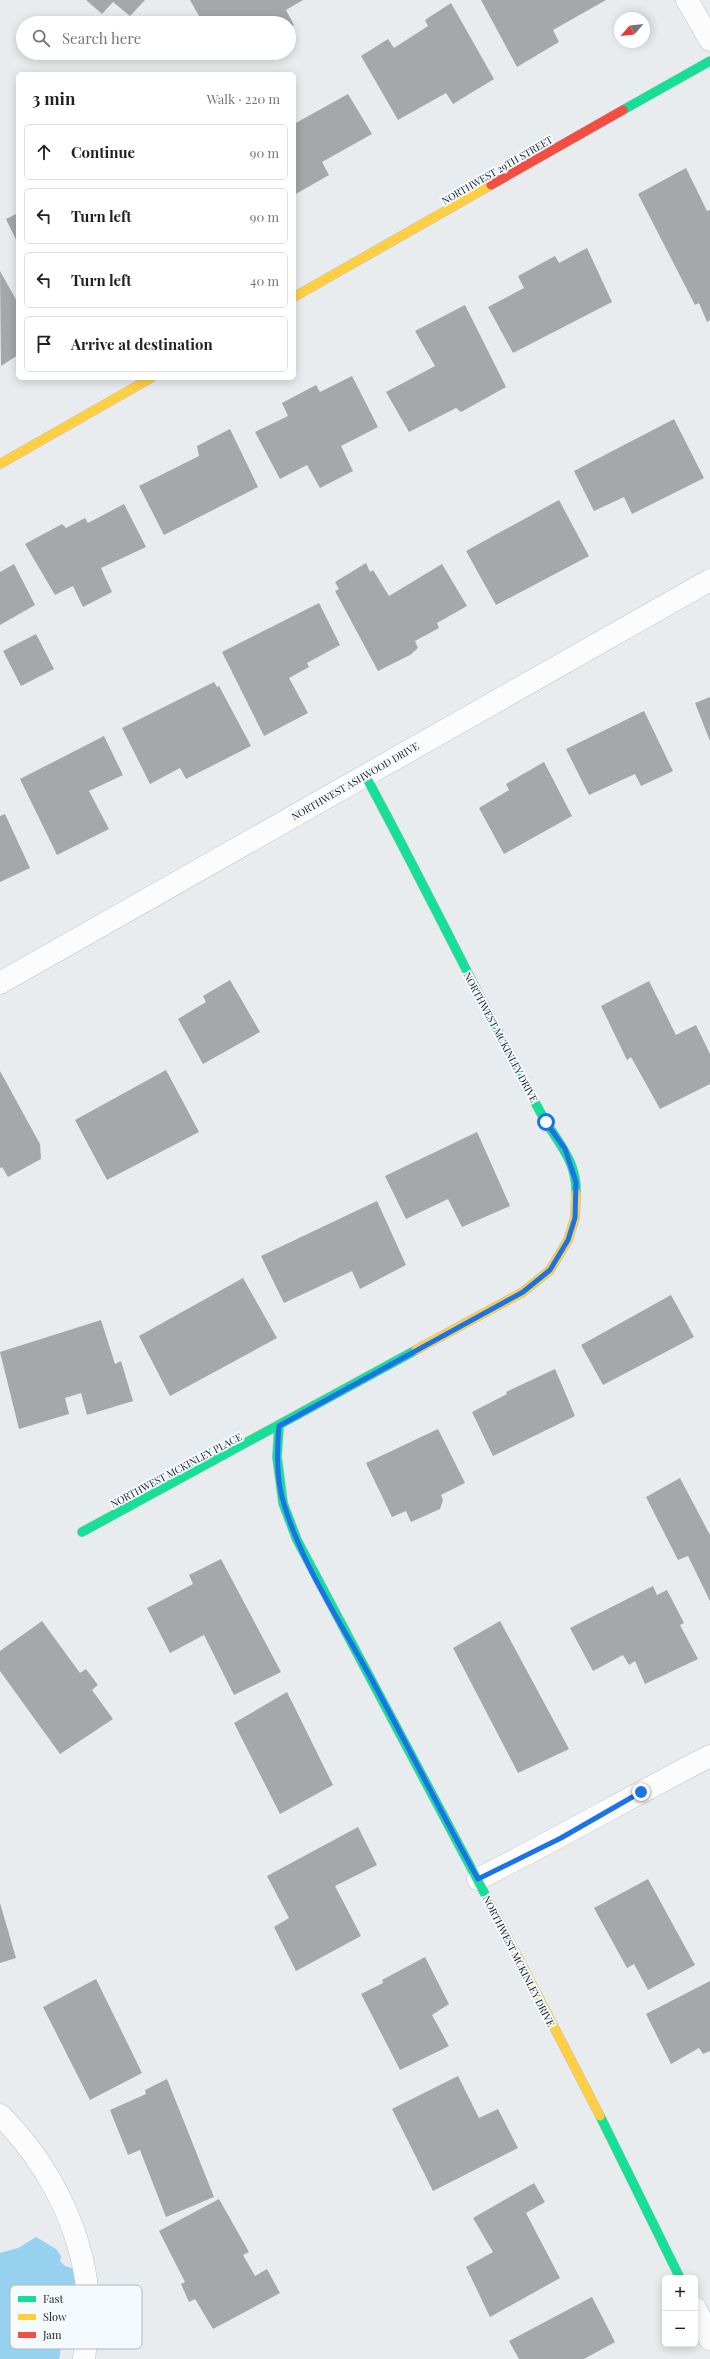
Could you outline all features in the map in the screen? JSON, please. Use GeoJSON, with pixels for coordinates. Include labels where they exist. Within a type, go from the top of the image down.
{"type":"FeatureCollection","features":[{"type":"Feature","properties":{"kind":"street"},"geometry":{"type":"LineString","coordinates":[[687,0],[710,40]]}},
{"type":"Feature","properties":{"kind":"street","name":"NORTHWEST 29TH STREET"},"geometry":{"type":"LineString","coordinates":[[296,296],[710,61]]}},
{"type":"Feature","properties":{"kind":"street"},"geometry":{"type":"LineString","coordinates":[[0,464],[148,380]]}},
{"type":"Feature","properties":{"kind":"street","name":"NORTHWEST ASHWOOD DRIVE"},"geometry":{"type":"LineString","coordinates":[[0,983],[364,775],[710,580]]}},
{"type":"Feature","properties":{"kind":"street","name":"NORTHWEST MCKINLEY DRIVE"},"geometry":{"type":"LineString","coordinates":[[364,775],[428,891],[466,970],[542,1115],[565,1149],[576,1182],[575,1218],[568,1240],[550,1270],[523,1292],[279,1426],[277,1457],[283,1503],[298,1540],[331,1606],[380,1694],[478,1879],[549,2021],[602,2120],[679,2275]]}},
{"type":"Feature","properties":{"kind":"street","name":"NORTHWEST MCKINLEY PLACE"},"geometry":{"type":"LineString","coordinates":[[82,1532],[279,1426]]}},
{"type":"Feature","properties":{"kind":"street"},"geometry":{"type":"LineString","coordinates":[[478,1879],[561,1838],[641,1792],[710,1756]]}},
{"type":"Feature","properties":{"kind":"street"},"geometry":{"type":"LineString","coordinates":[[0,2115],[15,2130],[50,2179],[75,2234],[86,2285]]}},
{"type":"Feature","properties":{"kind":"street"},"geometry":{"type":"LineString","coordinates":[[696,2311],[710,2339]]}},
{"type":"Feature","properties":{"kind":"street"},"geometry":{"type":"LineString","coordinates":[[84,2359],[85,2349]]}},
{"type":"Feature","properties":{"kind":"shaded area"},"geometry":{"type":"Polygon","coordinates":[[[36,2237],[56,2249],[61,2256],[60,2261],[65,2266],[78,2270],[78,2285],[10,2285],[10,2349],[60,2349],[59,2359],[0,2359],[0,2253],[18,2248],[36,2237]]]}},
{"type":"Feature","properties":{"kind":"building"},"geometry":{"type":"Polygon","coordinates":[[[86,0],[145,0],[130,16],[113,2],[102,14],[86,0]]]}},
{"type":"Feature","properties":{"kind":"building"},"geometry":{"type":"Polygon","coordinates":[[[190,0],[303,0],[286,10],[289,16],[199,16],[190,0]]]}},
{"type":"Feature","properties":{"kind":"building"},"geometry":{"type":"Polygon","coordinates":[[[481,0],[606,0],[553,30],[559,42],[517,67],[481,0]]]}},
{"type":"Feature","properties":{"kind":"building"},"geometry":{"type":"Polygon","coordinates":[[[451,3],[494,79],[453,104],[446,93],[398,120],[361,56],[388,39],[394,48],[428,26],[425,20],[451,3]]]}},
{"type":"Feature","properties":{"kind":"building"},"geometry":{"type":"Polygon","coordinates":[[[348,94],[372,134],[322,162],[329,175],[296,194],[296,123],[348,94]]]}},
{"type":"Feature","properties":{"kind":"building"},"geometry":{"type":"Polygon","coordinates":[[[686,168],[707,211],[710,210],[710,320],[707,322],[699,303],[695,305],[638,194],[686,168]]]}},
{"type":"Feature","properties":{"kind":"building"},"geometry":{"type":"Polygon","coordinates":[[[16,214],[16,240],[6,219],[16,214]]]}},
{"type":"Feature","properties":{"kind":"building"},"geometry":{"type":"Polygon","coordinates":[[[587,248],[612,302],[513,353],[488,307],[524,288],[518,276],[555,256],[559,263],[587,248]]]}},
{"type":"Feature","properties":{"kind":"building"},"geometry":{"type":"Polygon","coordinates":[[[0,271],[16,299],[16,356],[1,366],[0,271]]]}},
{"type":"Feature","properties":{"kind":"building"},"geometry":{"type":"Polygon","coordinates":[[[465,305],[506,387],[461,412],[456,408],[409,432],[386,392],[435,366],[415,331],[465,305]]]}},
{"type":"Feature","properties":{"kind":"building"},"geometry":{"type":"Polygon","coordinates":[[[352,376],[378,427],[341,446],[353,471],[320,488],[307,465],[280,479],[255,432],[288,416],[282,403],[316,385],[320,392],[352,376]]]}},
{"type":"Feature","properties":{"kind":"building"},"geometry":{"type":"Polygon","coordinates":[[[674,419],[704,478],[632,514],[624,497],[594,511],[574,471],[674,419]]]}},
{"type":"Feature","properties":{"kind":"building"},"geometry":{"type":"Polygon","coordinates":[[[230,429],[258,487],[164,535],[139,486],[199,456],[197,446],[230,429]]]}},
{"type":"Feature","properties":{"kind":"building"},"geometry":{"type":"Polygon","coordinates":[[[559,500],[589,556],[496,605],[466,551],[559,500]]]}},
{"type":"Feature","properties":{"kind":"building"},"geometry":{"type":"Polygon","coordinates":[[[124,504],[146,547],[101,568],[112,592],[83,607],[73,586],[55,595],[25,544],[62,524],[66,528],[85,518],[88,523],[124,504]]]}},
{"type":"Feature","properties":{"kind":"building"},"geometry":{"type":"Polygon","coordinates":[[[366,563],[370,572],[373,570],[389,596],[442,564],[467,606],[437,623],[439,628],[415,641],[418,648],[410,655],[378,671],[335,591],[339,589],[335,582],[366,563]]]}},
{"type":"Feature","properties":{"kind":"building"},"geometry":{"type":"Polygon","coordinates":[[[14,564],[35,605],[0,625],[0,572],[14,564]]]}},
{"type":"Feature","properties":{"kind":"building"},"geometry":{"type":"Polygon","coordinates":[[[319,603],[340,645],[307,663],[309,667],[289,678],[308,713],[264,736],[222,652],[319,603]]]}},
{"type":"Feature","properties":{"kind":"building"},"geometry":{"type":"Polygon","coordinates":[[[36,634],[54,669],[21,686],[3,651],[36,634]]]}},
{"type":"Feature","properties":{"kind":"building"},"geometry":{"type":"Polygon","coordinates":[[[214,682],[217,687],[219,686],[251,746],[186,779],[180,768],[150,784],[122,728],[214,682]]]}},
{"type":"Feature","properties":{"kind":"building"},"geometry":{"type":"Polygon","coordinates":[[[710,697],[710,741],[695,703],[710,697]]]}},
{"type":"Feature","properties":{"kind":"building"},"geometry":{"type":"Polygon","coordinates":[[[644,711],[673,771],[641,786],[635,774],[589,795],[566,749],[644,711]]]}},
{"type":"Feature","properties":{"kind":"building"},"geometry":{"type":"Polygon","coordinates":[[[104,736],[123,775],[89,791],[109,829],[57,855],[20,779],[104,736]]]}},
{"type":"Feature","properties":{"kind":"building"},"geometry":{"type":"Polygon","coordinates":[[[544,762],[572,816],[504,854],[479,808],[509,790],[506,784],[544,762]]]}},
{"type":"Feature","properties":{"kind":"building"},"geometry":{"type":"Polygon","coordinates":[[[5,814],[30,868],[0,882],[0,816],[5,814]]]}},
{"type":"Feature","properties":{"kind":"building"},"geometry":{"type":"Polygon","coordinates":[[[230,980],[260,1032],[203,1064],[178,1019],[206,1002],[203,996],[230,980]]]}},
{"type":"Feature","properties":{"kind":"building"},"geometry":{"type":"Polygon","coordinates":[[[649,981],[676,1035],[696,1025],[710,1054],[710,1084],[660,1109],[631,1057],[627,1060],[601,1006],[649,981]]]}},
{"type":"Feature","properties":{"kind":"building"},"geometry":{"type":"Polygon","coordinates":[[[166,1070],[199,1132],[107,1180],[75,1120],[166,1070]]]}},
{"type":"Feature","properties":{"kind":"building"},"geometry":{"type":"Polygon","coordinates":[[[0,1071],[40,1144],[41,1159],[8,1177],[2,1167],[0,1168],[0,1071]]]}},
{"type":"Feature","properties":{"kind":"building"},"geometry":{"type":"Polygon","coordinates":[[[477,1132],[510,1206],[462,1227],[448,1199],[406,1219],[385,1176],[477,1132]]]}},
{"type":"Feature","properties":{"kind":"building"},"geometry":{"type":"Polygon","coordinates":[[[377,1201],[406,1265],[360,1289],[352,1271],[284,1303],[261,1256],[377,1201]]]}},
{"type":"Feature","properties":{"kind":"building"},"geometry":{"type":"Polygon","coordinates":[[[243,1278],[277,1338],[170,1396],[139,1336],[243,1278]]]}},
{"type":"Feature","properties":{"kind":"building"},"geometry":{"type":"Polygon","coordinates":[[[671,1295],[694,1337],[603,1385],[581,1345],[671,1295]]]}},
{"type":"Feature","properties":{"kind":"building"},"geometry":{"type":"Polygon","coordinates":[[[101,1320],[115,1364],[121,1361],[133,1401],[87,1415],[81,1393],[65,1398],[69,1414],[19,1429],[0,1352],[101,1320]]]}},
{"type":"Feature","properties":{"kind":"building"},"geometry":{"type":"Polygon","coordinates":[[[555,1369],[575,1416],[493,1456],[472,1412],[507,1394],[506,1392],[555,1369]]]}},
{"type":"Feature","properties":{"kind":"building"},"geometry":{"type":"Polygon","coordinates":[[[438,1429],[465,1483],[441,1495],[443,1500],[440,1509],[411,1522],[406,1511],[392,1517],[366,1463],[438,1429]]]}},
{"type":"Feature","properties":{"kind":"building"},"geometry":{"type":"Polygon","coordinates":[[[680,1478],[710,1535],[710,1601],[688,1556],[678,1560],[646,1497],[680,1478]]]}},
{"type":"Feature","properties":{"kind":"building"},"geometry":{"type":"Polygon","coordinates":[[[221,1559],[281,1672],[234,1695],[204,1635],[170,1653],[147,1608],[193,1584],[189,1575],[221,1559]]]}},
{"type":"Feature","properties":{"kind":"building"},"geometry":{"type":"Polygon","coordinates":[[[653,1586],[657,1595],[667,1590],[684,1623],[680,1625],[698,1659],[645,1684],[635,1661],[629,1665],[623,1655],[593,1671],[570,1628],[653,1586]]]}},
{"type":"Feature","properties":{"kind":"building"},"geometry":{"type":"Polygon","coordinates":[[[42,1621],[80,1673],[86,1669],[98,1685],[92,1690],[113,1719],[60,1754],[0,1671],[0,1651],[42,1621]]]}},
{"type":"Feature","properties":{"kind":"building"},"geometry":{"type":"Polygon","coordinates":[[[500,1621],[569,1749],[518,1773],[453,1648],[500,1621]]]}},
{"type":"Feature","properties":{"kind":"building"},"geometry":{"type":"Polygon","coordinates":[[[287,1692],[333,1785],[280,1814],[234,1723],[287,1692]]]}},
{"type":"Feature","properties":{"kind":"building"},"geometry":{"type":"Polygon","coordinates":[[[358,1827],[377,1865],[335,1886],[361,1936],[296,1971],[274,1927],[289,1918],[267,1876],[358,1827]]]}},
{"type":"Feature","properties":{"kind":"building"},"geometry":{"type":"Polygon","coordinates":[[[648,1879],[695,1965],[648,1990],[634,1964],[627,1968],[594,1908],[648,1879]]]}},
{"type":"Feature","properties":{"kind":"building"},"geometry":{"type":"Polygon","coordinates":[[[0,1903],[16,1958],[0,1963],[0,1903]]]}},
{"type":"Feature","properties":{"kind":"building"},"geometry":{"type":"Polygon","coordinates":[[[425,1957],[449,2004],[432,2015],[449,2046],[400,2070],[361,1994],[383,1983],[382,1980],[425,1957]]]}},
{"type":"Feature","properties":{"kind":"building"},"geometry":{"type":"Polygon","coordinates":[[[96,1979],[142,2073],[90,2100],[43,2007],[96,1979]]]}},
{"type":"Feature","properties":{"kind":"building"},"geometry":{"type":"Polygon","coordinates":[[[710,1981],[710,2051],[703,2054],[699,2048],[671,2064],[646,2014],[710,1981]]]}},
{"type":"Feature","properties":{"kind":"building"},"geometry":{"type":"Polygon","coordinates":[[[458,2076],[479,2118],[498,2109],[518,2148],[433,2191],[392,2109],[458,2076]]]}},
{"type":"Feature","properties":{"kind":"building"},"geometry":{"type":"Polygon","coordinates":[[[167,2079],[214,2197],[166,2217],[140,2150],[128,2155],[110,2110],[146,2094],[145,2090],[167,2079]]]}},
{"type":"Feature","properties":{"kind":"building"},"geometry":{"type":"Polygon","coordinates":[[[534,2183],[545,2202],[526,2213],[560,2278],[490,2317],[466,2267],[493,2252],[473,2218],[534,2183]]]}},
{"type":"Feature","properties":{"kind":"building"},"geometry":{"type":"Polygon","coordinates":[[[219,2199],[249,2252],[243,2255],[255,2276],[267,2269],[280,2293],[213,2329],[195,2299],[189,2302],[181,2284],[185,2282],[159,2231],[219,2199]]]}},
{"type":"Feature","properties":{"kind":"building"},"geometry":{"type":"Polygon","coordinates":[[[592,2297],[615,2342],[584,2359],[519,2359],[509,2341],[592,2297]]]}},
{"type":"Feature","properties":{"kind":"traffic: fast"},"geometry":{"type":"LineString","coordinates":[[623,110],[710,61]]}},
{"type":"Feature","properties":{"kind":"traffic: fast"},"geometry":{"type":"LineString","coordinates":[[365,775],[537,1107],[567,1155],[574,1172],[576,1193]]}},
{"type":"Feature","properties":{"kind":"traffic: fast"},"geometry":{"type":"LineString","coordinates":[[82,1532],[416,1350]]}},
{"type":"Feature","properties":{"kind":"traffic: fast"},"geometry":{"type":"LineString","coordinates":[[279,1426],[277,1457],[283,1503],[297,1540],[494,1911]]}},
{"type":"Feature","properties":{"kind":"traffic: fast"},"geometry":{"type":"LineString","coordinates":[[600,2116],[679,2275]]}},
{"type":"Feature","properties":{"kind":"traffic: slow"},"geometry":{"type":"LineString","coordinates":[[296,296],[491,185]]}},
{"type":"Feature","properties":{"kind":"traffic: slow"},"geometry":{"type":"LineString","coordinates":[[0,464],[147,380]]}},
{"type":"Feature","properties":{"kind":"traffic: slow"},"geometry":{"type":"LineString","coordinates":[[416,1350],[523,1292],[550,1270],[568,1240],[575,1218],[576,1193]]}},
{"type":"Feature","properties":{"kind":"traffic: slow"},"geometry":{"type":"LineString","coordinates":[[494,1911],[600,2116]]}},
{"type":"Feature","properties":{"kind":"traffic: jam"},"geometry":{"type":"LineString","coordinates":[[491,185],[623,110]]}},
{"type":"Feature","properties":{"kind":"route"},"geometry":{"type":"LineString","coordinates":[[546,1122],[565,1149],[576,1182],[575,1218],[568,1240],[550,1270],[523,1292],[279,1426],[277,1457],[283,1503],[298,1540],[331,1606],[380,1694],[430,1792],[478,1879],[561,1838],[641,1792]]}}]}
